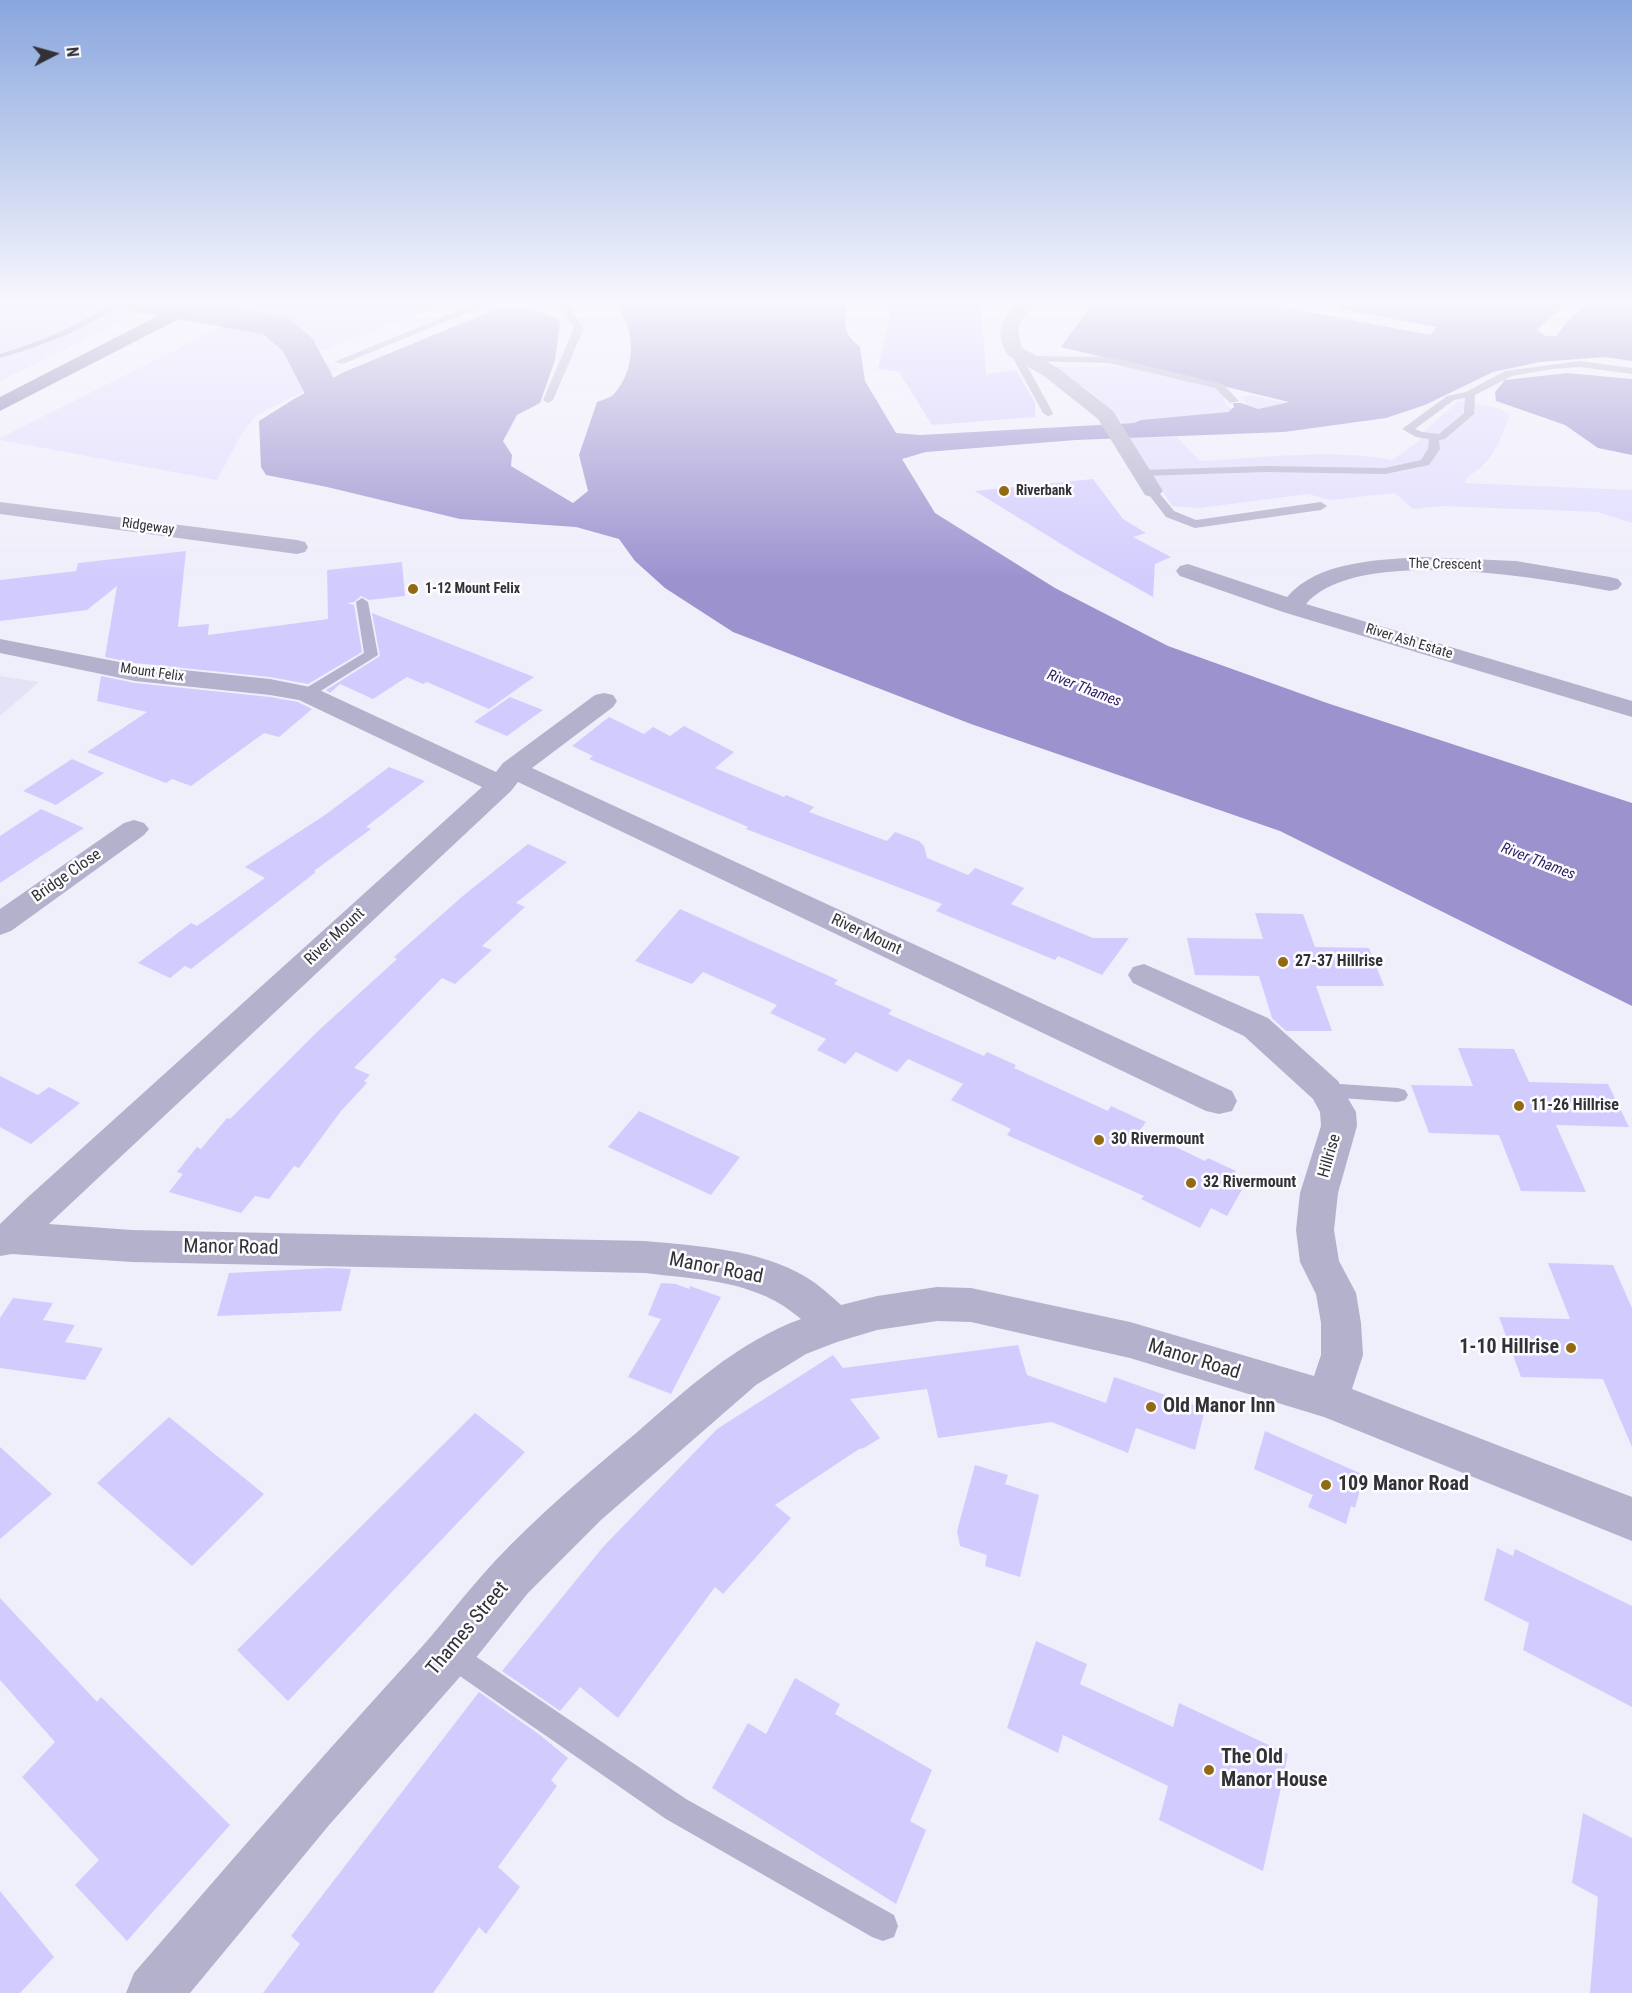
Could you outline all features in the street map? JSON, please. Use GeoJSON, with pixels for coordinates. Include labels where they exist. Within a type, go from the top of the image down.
{"type":"FeatureCollection","features":[{"type":"Feature","properties":{"kind":"street"},"geometry":{"type":"LineString","coordinates":[[1084,396],[1106,415],[1152,491]]}},
{"type":"Feature","properties":{"kind":"street","name":"Ridgeway"},"geometry":{"type":"LineString","coordinates":[[0,508],[297,547]]}},
{"type":"Feature","properties":{"kind":"street","name":"The Crescent"},"geometry":{"type":"LineString","coordinates":[[1291,607],[1311,587],[1343,574],[1422,562],[1512,567],[1610,584]]}},
{"type":"Feature","properties":{"kind":"street","name":"River Ash Estate"},"geometry":{"type":"LineString","coordinates":[[1188,571],[1291,607],[1632,709]]}},
{"type":"Feature","properties":{"kind":"street","name":"Mount Felix"},"geometry":{"type":"LineString","coordinates":[[0,646],[135,673],[270,687],[306,694]]}},
{"type":"Feature","properties":{"kind":"street","name":"River Mount"},"geometry":{"type":"LineString","coordinates":[[306,694],[507,777],[1219,1101]]}},
{"type":"Feature","properties":{"kind":"street"},"geometry":{"type":"LineString","coordinates":[[507,777],[604,700]]}},
{"type":"Feature","properties":{"kind":"street","name":"River Mount"},"geometry":{"type":"LineString","coordinates":[[6,1239],[507,777]]}},
{"type":"Feature","properties":{"kind":"street","name":"Bridge Close"},"geometry":{"type":"LineString","coordinates":[[0,924],[134,829]]}},
{"type":"Feature","properties":{"kind":"street","name":"Hillrise"},"geometry":{"type":"LineString","coordinates":[[1144,975],[1256,1027],[1326,1090],[1338,1112],[1339,1126],[1319,1193],[1315,1230],[1320,1262],[1336,1293],[1341,1323],[1342,1355],[1328,1399]]}},
{"type":"Feature","properties":{"kind":"street","name":"Manor Road"},"geometry":{"type":"LineString","coordinates":[[6,1239],[132,1246],[645,1257],[726,1267],[777,1281],[799,1294],[835,1325],[908,1307],[938,1304],[971,1305],[1130,1340],[1328,1399],[1632,1519]]}},
{"type":"Feature","properties":{"kind":"street","name":"Thames Street"},"geometry":{"type":"LineString","coordinates":[[154,1993],[312,1806],[449,1653],[512,1577],[544,1545],[585,1505],[695,1408],[741,1372],[791,1341],[835,1325]]}},
{"type":"Feature","properties":{"kind":"lane"},"geometry":{"type":"LineString","coordinates":[[548,400],[550,396]]}},
{"type":"Feature","properties":{"kind":"lane"},"geometry":{"type":"LineString","coordinates":[[1040,396],[1048,413]]}},
{"type":"Feature","properties":{"kind":"lane"},"geometry":{"type":"LineString","coordinates":[[1229,396],[1234,401]]}},
{"type":"Feature","properties":{"kind":"lane"},"geometry":{"type":"LineString","coordinates":[[1458,396],[1451,398],[1407,429],[1420,435],[1441,437],[1469,414],[1470,396]]}},
{"type":"Feature","properties":{"kind":"lane"},"geometry":{"type":"LineString","coordinates":[[1141,473],[1266,469],[1385,471],[1425,464],[1434,449],[1434,436]]}},
{"type":"Feature","properties":{"kind":"lane"},"geometry":{"type":"LineString","coordinates":[[1152,491],[1170,514],[1195,524],[1321,506]]}},
{"type":"Feature","properties":{"kind":"lane"},"geometry":{"type":"LineString","coordinates":[[306,694],[371,655],[362,602]]}},
{"type":"Feature","properties":{"kind":"lane"},"geometry":{"type":"LineString","coordinates":[[1326,1090],[1398,1095]]}},
{"type":"Feature","properties":{"kind":"lane"},"geometry":{"type":"LineString","coordinates":[[449,1653],[676,1809],[883,1926]]}},
{"type":"Feature","properties":{"kind":"shaded area"},"geometry":{"type":"Polygon","coordinates":[[[84,396],[294,396],[256,416],[241,435],[217,480],[0,440],[84,396]]]}},
{"type":"Feature","properties":{"kind":"shaded area"},"geometry":{"type":"Polygon","coordinates":[[[1095,396],[1224,396],[1226,405],[1232,409],[1203,416],[1122,423],[1095,396]]]}},
{"type":"Feature","properties":{"kind":"shaded area"},"geometry":{"type":"Polygon","coordinates":[[[1256,396],[1285,403],[1258,409],[1248,407],[1242,397],[1256,396]]]}},
{"type":"Feature","properties":{"kind":"shaded area"},"geometry":{"type":"Polygon","coordinates":[[[1459,401],[1498,408],[1510,415],[1493,453],[1464,483],[1632,490],[1632,523],[1598,512],[1442,506],[1413,509],[1395,493],[1330,500],[1308,494],[1199,508],[1172,506],[1130,438],[1177,437],[1200,461],[1320,454],[1368,456],[1392,460],[1419,441],[1425,430],[1459,401]]]}},
{"type":"Feature","properties":{"kind":"shaded area"},"geometry":{"type":"Polygon","coordinates":[[[0,676],[39,682],[0,716],[0,676]]]}},
{"type":"Feature","properties":{"kind":"water","name":"River Thames"},"geometry":{"type":"Polygon","coordinates":[[[300,396],[542,396],[540,403],[517,415],[503,441],[512,455],[511,466],[573,503],[588,491],[579,455],[597,402],[611,396],[874,396],[896,433],[920,435],[1134,423],[1141,420],[1228,412],[1234,407],[1233,403],[1241,403],[1258,409],[1289,402],[1264,396],[1444,396],[1386,418],[1284,432],[1076,440],[926,452],[902,459],[935,513],[1055,588],[1168,646],[1327,703],[1632,803],[1632,1006],[1280,831],[971,724],[733,632],[665,588],[635,561],[619,539],[576,527],[460,519],[266,475],[261,467],[259,421],[300,396]]]}},
{"type":"Feature","properties":{"kind":"water"},"geometry":{"type":"Polygon","coordinates":[[[1495,396],[1632,396],[1632,455],[1598,448],[1565,425],[1496,401],[1495,396]]]}},
{"type":"Feature","properties":{"kind":"building"},"geometry":{"type":"Polygon","coordinates":[[[914,396],[1031,396],[1035,403],[1035,417],[932,425],[914,396]]]}},
{"type":"Feature","properties":{"kind":"building"},"geometry":{"type":"Polygon","coordinates":[[[1093,479],[1123,519],[1146,533],[1133,537],[1171,557],[1155,564],[1153,597],[975,491],[1093,479]]]}},
{"type":"Feature","properties":{"kind":"building"},"geometry":{"type":"Polygon","coordinates":[[[186,551],[178,627],[209,624],[208,635],[328,619],[327,570],[402,562],[405,596],[369,600],[361,596],[354,602],[347,603],[354,605],[362,652],[308,684],[270,677],[135,663],[105,657],[117,586],[87,610],[0,621],[0,580],[76,571],[78,563],[186,551]]]}},
{"type":"Feature","properties":{"kind":"building"},"geometry":{"type":"Polygon","coordinates":[[[372,613],[534,677],[489,709],[427,682],[423,684],[407,677],[373,699],[340,684],[330,693],[326,690],[380,656],[372,613]]]}},
{"type":"Feature","properties":{"kind":"building"},"geometry":{"type":"Polygon","coordinates":[[[101,676],[135,683],[270,697],[298,702],[312,709],[279,737],[264,733],[191,786],[172,779],[166,783],[87,752],[147,712],[97,701],[101,676]]]}},
{"type":"Feature","properties":{"kind":"building"},"geometry":{"type":"Polygon","coordinates":[[[510,697],[543,710],[507,736],[474,722],[510,697]]]}},
{"type":"Feature","properties":{"kind":"building"},"geometry":{"type":"Polygon","coordinates":[[[609,717],[644,734],[653,727],[670,736],[684,726],[734,752],[715,768],[814,807],[809,812],[887,841],[895,832],[919,841],[924,846],[927,858],[968,875],[975,868],[1024,888],[1011,904],[1093,938],[1129,938],[1102,975],[1058,956],[1055,960],[936,911],[942,904],[746,829],[748,827],[589,759],[593,756],[572,746],[609,717]]]}},
{"type":"Feature","properties":{"kind":"building"},"geometry":{"type":"Polygon","coordinates":[[[72,759],[104,773],[56,805],[23,791],[72,759]]]}},
{"type":"Feature","properties":{"kind":"building"},"geometry":{"type":"Polygon","coordinates":[[[389,767],[425,781],[366,827],[371,829],[314,871],[316,872],[191,969],[185,966],[170,978],[138,963],[191,923],[197,926],[265,878],[245,867],[325,815],[389,767]]]}},
{"type":"Feature","properties":{"kind":"building"},"geometry":{"type":"Polygon","coordinates":[[[41,809],[84,828],[0,883],[0,836],[41,809]]]}},
{"type":"Feature","properties":{"kind":"building"},"geometry":{"type":"Polygon","coordinates":[[[528,844],[567,862],[516,903],[525,907],[482,946],[492,950],[455,984],[442,978],[354,1068],[370,1075],[364,1081],[367,1083],[341,1111],[299,1168],[294,1166],[269,1199],[255,1196],[241,1213],[169,1192],[183,1174],[177,1172],[197,1147],[201,1149],[227,1118],[230,1119],[318,1031],[397,959],[394,957],[464,895],[528,844]]]}},
{"type":"Feature","properties":{"kind":"building"},"geometry":{"type":"Polygon","coordinates":[[[680,909],[838,980],[834,984],[892,1010],[888,1014],[984,1056],[987,1052],[1016,1065],[1014,1068],[1108,1111],[1111,1106],[1146,1122],[1140,1130],[1205,1161],[1208,1158],[1236,1171],[1234,1175],[1247,1181],[1227,1216],[1211,1208],[1200,1228],[1141,1199],[1144,1196],[1007,1135],[1011,1129],[951,1100],[963,1084],[908,1059],[897,1072],[856,1052],[845,1064],[817,1050],[826,1039],[770,1013],[777,1005],[703,972],[692,984],[635,961],[680,909]]]}},
{"type":"Feature","properties":{"kind":"building","name":"27-37 Hillrise"},"geometry":{"type":"Polygon","coordinates":[[[1255,913],[1303,914],[1315,947],[1369,948],[1384,986],[1316,986],[1332,1031],[1286,1031],[1272,1018],[1259,976],[1195,975],[1187,938],[1263,939],[1255,913]]]}},
{"type":"Feature","properties":{"kind":"building","name":"11-26 Hillrise"},"geometry":{"type":"Polygon","coordinates":[[[1458,1048],[1514,1049],[1529,1082],[1608,1084],[1629,1127],[1556,1125],[1586,1192],[1521,1191],[1499,1135],[1429,1133],[1411,1085],[1473,1086],[1458,1048]]]}},
{"type":"Feature","properties":{"kind":"building"},"geometry":{"type":"Polygon","coordinates":[[[0,1076],[38,1095],[49,1087],[80,1103],[31,1144],[0,1127],[0,1076]]]}},
{"type":"Feature","properties":{"kind":"building"},"geometry":{"type":"Polygon","coordinates":[[[639,1111],[740,1157],[711,1195],[608,1147],[639,1111]]]}},
{"type":"Feature","properties":{"kind":"building","name":"1-10 Hillrise"},"geometry":{"type":"Polygon","coordinates":[[[1548,1263],[1613,1265],[1632,1308],[1632,1447],[1603,1379],[1521,1377],[1499,1317],[1570,1319],[1548,1263]]]}},
{"type":"Feature","properties":{"kind":"building"},"geometry":{"type":"Polygon","coordinates":[[[351,1269],[341,1311],[217,1316],[229,1273],[351,1269]]]}},
{"type":"Feature","properties":{"kind":"building"},"geometry":{"type":"Polygon","coordinates":[[[661,1283],[676,1284],[689,1289],[690,1286],[721,1297],[671,1394],[628,1377],[661,1319],[648,1315],[661,1283]]]}},
{"type":"Feature","properties":{"kind":"building"},"geometry":{"type":"Polygon","coordinates":[[[13,1298],[53,1303],[43,1320],[75,1325],[65,1342],[103,1348],[85,1380],[0,1368],[0,1318],[13,1298]]]}},
{"type":"Feature","properties":{"kind":"building"},"geometry":{"type":"Polygon","coordinates":[[[1018,1345],[1027,1375],[1106,1403],[1114,1377],[1205,1409],[1195,1450],[1136,1428],[1128,1453],[1052,1422],[938,1438],[927,1389],[850,1399],[880,1438],[859,1449],[775,1505],[791,1518],[723,1594],[715,1587],[618,1718],[580,1687],[560,1711],[502,1671],[603,1547],[717,1429],[833,1355],[843,1368],[1018,1345]]]}},
{"type":"Feature","properties":{"kind":"building"},"geometry":{"type":"Polygon","coordinates":[[[475,1413],[525,1452],[288,1701],[237,1650],[475,1413]]]}},
{"type":"Feature","properties":{"kind":"building"},"geometry":{"type":"Polygon","coordinates":[[[169,1417],[264,1494],[192,1566],[97,1483],[169,1417]]]}},
{"type":"Feature","properties":{"kind":"building","name":"109 Manor Road"},"geometry":{"type":"Polygon","coordinates":[[[1265,1431],[1364,1475],[1355,1508],[1351,1506],[1346,1524],[1308,1507],[1313,1495],[1254,1469],[1265,1431]]]}},
{"type":"Feature","properties":{"kind":"building"},"geometry":{"type":"Polygon","coordinates":[[[0,1447],[52,1494],[0,1539],[0,1447]]]}},
{"type":"Feature","properties":{"kind":"building"},"geometry":{"type":"Polygon","coordinates":[[[975,1465],[1008,1475],[1005,1484],[1039,1495],[1020,1577],[985,1566],[987,1555],[960,1546],[957,1531],[975,1465]]]}},
{"type":"Feature","properties":{"kind":"building"},"geometry":{"type":"Polygon","coordinates":[[[1497,1548],[1513,1556],[1515,1549],[1632,1606],[1632,1707],[1523,1650],[1529,1623],[1484,1600],[1497,1548]]]}},
{"type":"Feature","properties":{"kind":"building"},"geometry":{"type":"Polygon","coordinates":[[[0,1598],[97,1702],[101,1697],[230,1825],[127,1941],[75,1885],[99,1860],[22,1777],[55,1742],[0,1680],[0,1598]]]}},
{"type":"Feature","properties":{"kind":"building","name":"The Old Manor House"},"geometry":{"type":"Polygon","coordinates":[[[1036,1641],[1087,1664],[1080,1684],[1173,1727],[1179,1703],[1288,1754],[1263,1871],[1159,1820],[1168,1786],[1063,1735],[1058,1753],[1007,1728],[1036,1641]]]}},
{"type":"Feature","properties":{"kind":"building"},"geometry":{"type":"Polygon","coordinates":[[[795,1678],[840,1704],[835,1714],[932,1770],[910,1821],[926,1830],[896,1904],[712,1788],[748,1723],[766,1734],[795,1678]]]}},
{"type":"Feature","properties":{"kind":"building"},"geometry":{"type":"Polygon","coordinates":[[[479,1692],[568,1758],[551,1780],[557,1786],[498,1867],[520,1887],[486,1934],[479,1927],[433,1993],[263,1993],[300,1944],[291,1936],[479,1692]]]}},
{"type":"Feature","properties":{"kind":"building"},"geometry":{"type":"Polygon","coordinates":[[[1583,1813],[1632,1838],[1632,1993],[1590,1993],[1598,1897],[1572,1883],[1583,1813]]]}},
{"type":"Feature","properties":{"kind":"building"},"geometry":{"type":"Polygon","coordinates":[[[0,1891],[54,1957],[20,1993],[0,1993],[0,1891]]]}},
{"type":"Feature","properties":{"kind":"place","name":"Riverbank"},"geometry":{"type":"Point","coordinates":[1004,491]}},
{"type":"Feature","properties":{"kind":"place","name":"1-12 Mount Felix"},"geometry":{"type":"Point","coordinates":[413,589]}},
{"type":"Feature","properties":{"kind":"place","name":"27-37 Hillrise"},"geometry":{"type":"Point","coordinates":[1283,962]}},
{"type":"Feature","properties":{"kind":"place","name":"11-26 Hillrise"},"geometry":{"type":"Point","coordinates":[1519,1106]}},
{"type":"Feature","properties":{"kind":"place","name":"30 Rivermount"},"geometry":{"type":"Point","coordinates":[1099,1140]}},
{"type":"Feature","properties":{"kind":"place","name":"32 Rivermount"},"geometry":{"type":"Point","coordinates":[1191,1183]}},
{"type":"Feature","properties":{"kind":"place","name":"1-10 Hillrise"},"geometry":{"type":"Point","coordinates":[1571,1348]}},
{"type":"Feature","properties":{"kind":"place","name":"Old Manor Inn"},"geometry":{"type":"Point","coordinates":[1151,1407]}},
{"type":"Feature","properties":{"kind":"place","name":"109 Manor Road"},"geometry":{"type":"Point","coordinates":[1326,1485]}},
{"type":"Feature","properties":{"kind":"place","name":"The Old Manor House"},"geometry":{"type":"Point","coordinates":[1209,1770]}}]}
